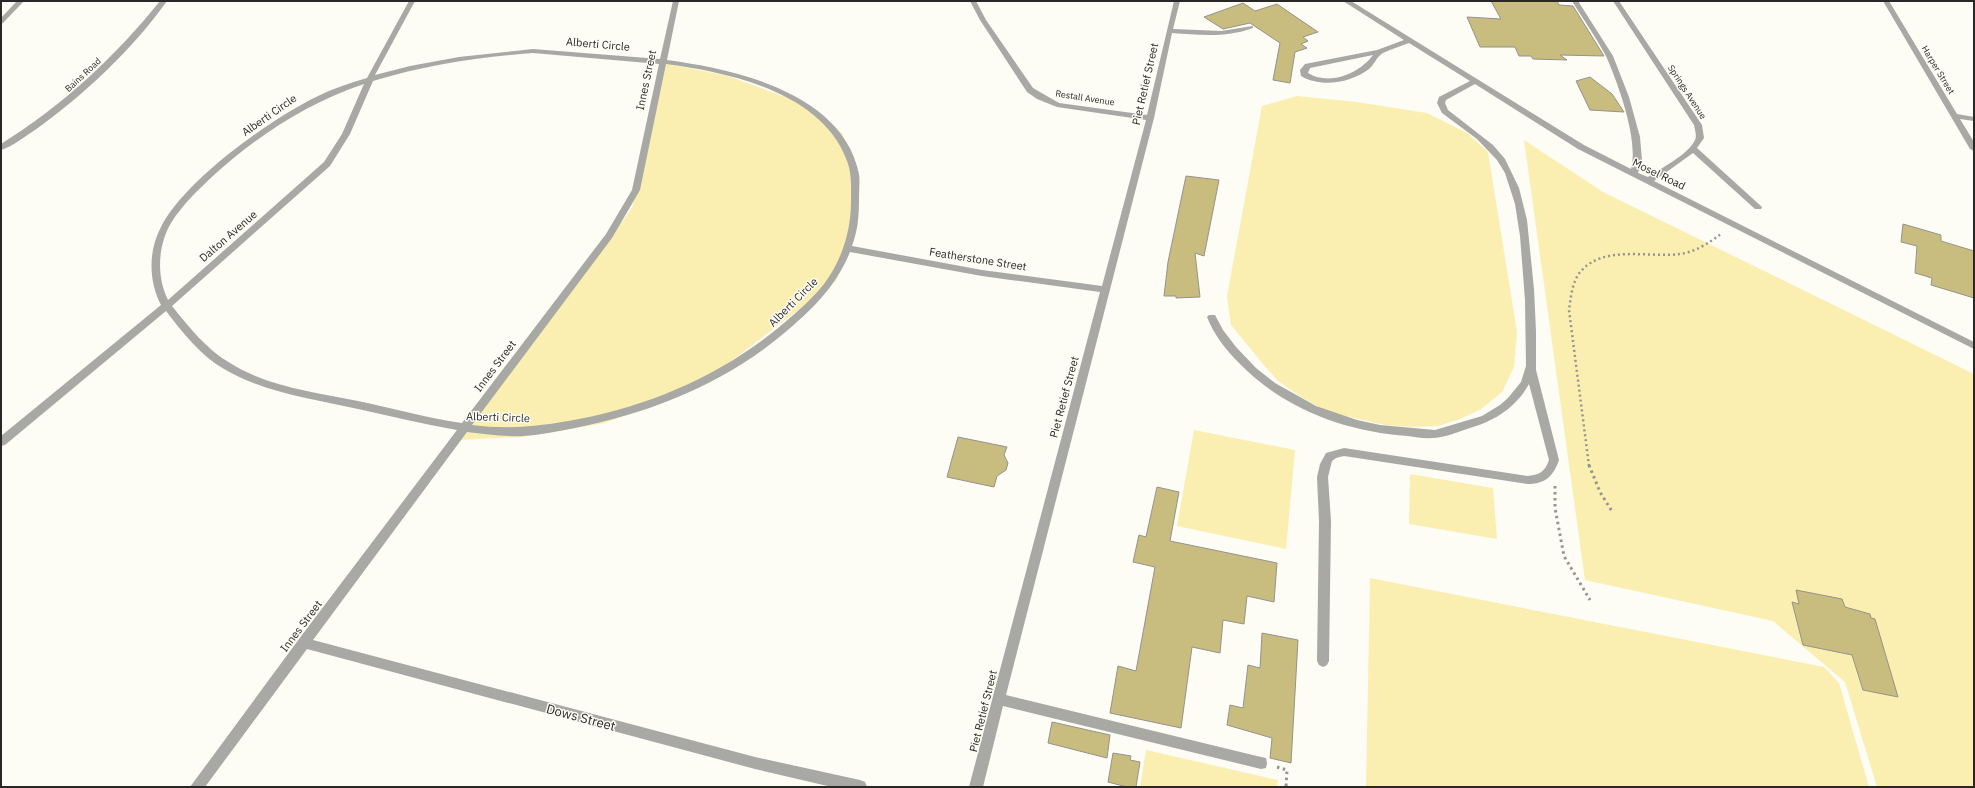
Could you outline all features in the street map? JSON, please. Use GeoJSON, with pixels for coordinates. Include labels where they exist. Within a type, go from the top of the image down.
{"type":"FeatureCollection","features":[{"type":"Feature","properties":{"kind":"street"},"geometry":{"type":"LineString","coordinates":[[1,22],[21,1]]}},
{"type":"Feature","properties":{"kind":"street","name":"Bains Road"},"geometry":{"type":"LineString","coordinates":[[1,148],[57,111],[93,81],[164,1]]}},
{"type":"Feature","properties":{"kind":"street","name":"Dalton Avenue"},"geometry":{"type":"LineString","coordinates":[[1,442],[166,306],[329,162],[352,121],[370,80],[412,1]]}},
{"type":"Feature","properties":{"kind":"street","name":"Innes Street"},"geometry":{"type":"LineString","coordinates":[[197,787],[608,236],[629,203],[636,190],[676,1]]}},
{"type":"Feature","properties":{"kind":"street","name":"Restall Avenue"},"geometry":{"type":"LineString","coordinates":[[973,1],[983,20],[1030,90],[1040,97],[1057,105],[1150,118]]}},
{"type":"Feature","properties":{"kind":"street","name":"Mosel Road"},"geometry":{"type":"LineString","coordinates":[[1346,1],[1546,126],[1634,174],[1734,223],[1974,346]]}},
{"type":"Feature","properties":{"kind":"street"},"geometry":{"type":"LineString","coordinates":[[1575,1],[1609,56],[1625,97],[1636,137],[1638,160],[1634,174]]}},
{"type":"Feature","properties":{"kind":"street","name":"Springs Avenue"},"geometry":{"type":"LineString","coordinates":[[1616,1],[1698,125],[1700,140],[1693,149]]}},
{"type":"Feature","properties":{"kind":"street","name":"Harper Street"},"geometry":{"type":"LineString","coordinates":[[1886,1],[1974,149]]}},
{"type":"Feature","properties":{"kind":"street","name":"Piet Retief Street"},"geometry":{"type":"LineString","coordinates":[[976,787],[1150,118],[1169,31],[1180,3]]}},
{"type":"Feature","properties":{"kind":"street"},"geometry":{"type":"LineString","coordinates":[[1169,31],[1221,33],[1238,31],[1251,27]]}},
{"type":"Feature","properties":{"kind":"street"},"geometry":{"type":"LineString","coordinates":[[1380,52],[1365,68],[1348,76],[1323,80],[1312,79],[1304,74],[1304,70],[1308,66],[1380,52],[1409,41]]}},
{"type":"Feature","properties":{"kind":"street","name":"Alberti Circle"},"geometry":{"type":"LineString","coordinates":[[513,52],[554,52],[662,62],[720,71],[753,81],[794,98],[819,116],[838,136],[855,173],[855,223],[847,248],[831,281],[810,305],[758,351],[718,376],[667,398],[600,420],[524,432],[464,428],[296,392],[261,382],[214,358],[196,342],[166,306],[158,289],[156,268],[157,248],[166,224],[183,202],[209,176],[285,118],[309,102],[370,80],[432,64],[513,52]]}},
{"type":"Feature","properties":{"kind":"street"},"geometry":{"type":"LineString","coordinates":[[1323,662],[1325,520],[1323,475],[1324,465],[1331,454],[1344,452],[1355,453],[1512,479],[1528,480],[1546,476],[1551,471],[1554,460],[1531,371],[1530,296],[1525,243],[1517,194],[1511,176],[1499,157],[1491,148],[1445,111],[1441,104],[1442,99],[1474,82]]}},
{"type":"Feature","properties":{"kind":"street"},"geometry":{"type":"LineString","coordinates":[[1954,116],[1974,119]]}},
{"type":"Feature","properties":{"kind":"street"},"geometry":{"type":"LineString","coordinates":[[1648,181],[1693,149],[1758,207]]}},
{"type":"Feature","properties":{"kind":"street","name":"Featherstone Street"},"geometry":{"type":"LineString","coordinates":[[847,248],[982,273],[1105,290]]}},
{"type":"Feature","properties":{"kind":"street"},"geometry":{"type":"LineString","coordinates":[[1212,317],[1217,330],[1233,350],[1251,370],[1269,385],[1289,399],[1325,414],[1362,426],[1434,434],[1484,421],[1502,411],[1514,399],[1525,384],[1531,371]]}},
{"type":"Feature","properties":{"kind":"street","name":"Dows Street"},"geometry":{"type":"LineString","coordinates":[[303,643],[755,764],[860,787]]}},
{"type":"Feature","properties":{"kind":"street"},"geometry":{"type":"LineString","coordinates":[[998,699],[1261,763]]}},
{"type":"Feature","properties":{"kind":"path"},"geometry":{"type":"LineString","coordinates":[[1613,513],[1593,479],[1585,442],[1568,310],[1570,291],[1576,275],[1582,268],[1599,258],[1634,254],[1665,255],[1690,252],[1718,236],[1734,223]]}},
{"type":"Feature","properties":{"kind":"path"},"geometry":{"type":"LineString","coordinates":[[1554,460],[1555,508],[1564,556],[1590,600]]}},
{"type":"Feature","properties":{"kind":"path"},"geometry":{"type":"LineString","coordinates":[[1261,763],[1288,770],[1286,787]]}},
{"type":"Feature","properties":{"kind":"shaded area"},"geometry":{"type":"Polygon","coordinates":[[[665,63],[728,76],[793,100],[842,133],[855,173],[858,225],[836,281],[696,388],[605,423],[522,437],[459,440],[632,208],[665,63]]]}},
{"type":"Feature","properties":{"kind":"shaded area"},"geometry":{"type":"Polygon","coordinates":[[[1297,96],[1356,102],[1427,113],[1467,133],[1488,152],[1517,332],[1514,367],[1502,392],[1481,409],[1460,419],[1438,426],[1412,427],[1385,425],[1328,412],[1301,397],[1278,381],[1231,325],[1227,296],[1262,106],[1297,96]]]}},
{"type":"Feature","properties":{"kind":"shaded area"},"geometry":{"type":"Polygon","coordinates":[[[1524,140],[1603,192],[1974,374],[1974,787],[1877,787],[1845,682],[1773,621],[1585,580],[1524,140]]]}},
{"type":"Feature","properties":{"kind":"shaded area"},"geometry":{"type":"Polygon","coordinates":[[[1194,430],[1295,450],[1286,549],[1177,526],[1194,430]]]}},
{"type":"Feature","properties":{"kind":"shaded area"},"geometry":{"type":"Polygon","coordinates":[[[1410,474],[1493,488],[1497,539],[1409,524],[1410,474]]]}},
{"type":"Feature","properties":{"kind":"shaded area"},"geometry":{"type":"Polygon","coordinates":[[[1370,578],[1824,667],[1839,683],[1869,787],[1366,787],[1370,578]]]}},
{"type":"Feature","properties":{"kind":"shaded area"},"geometry":{"type":"Polygon","coordinates":[[[1146,750],[1278,780],[1277,787],[1140,787],[1146,750]]]}},
{"type":"Feature","properties":{"kind":"building"},"geometry":{"type":"Polygon","coordinates":[[[1491,1],[1557,1],[1559,5],[1573,6],[1604,56],[1560,55],[1567,60],[1533,59],[1531,56],[1519,56],[1515,47],[1480,47],[1467,17],[1501,19],[1491,1]]]}},
{"type":"Feature","properties":{"kind":"building"},"geometry":{"type":"Polygon","coordinates":[[[1243,3],[1255,11],[1277,4],[1318,32],[1303,37],[1308,41],[1301,44],[1307,48],[1295,52],[1290,83],[1273,80],[1280,43],[1250,23],[1223,29],[1204,17],[1243,3]]]}},
{"type":"Feature","properties":{"kind":"building"},"geometry":{"type":"Polygon","coordinates":[[[1590,77],[1612,94],[1624,112],[1590,110],[1576,81],[1590,77]]]}},
{"type":"Feature","properties":{"kind":"building"},"geometry":{"type":"Polygon","coordinates":[[[1186,176],[1219,180],[1204,256],[1195,253],[1200,297],[1176,298],[1176,296],[1164,296],[1168,262],[1186,176]]]}},
{"type":"Feature","properties":{"kind":"building"},"geometry":{"type":"Polygon","coordinates":[[[1903,224],[1941,235],[1941,241],[1974,251],[1974,298],[1931,285],[1932,278],[1915,273],[1917,246],[1901,242],[1903,224]]]}},
{"type":"Feature","properties":{"kind":"building"},"geometry":{"type":"Polygon","coordinates":[[[958,437],[1007,447],[1004,455],[1008,463],[1006,470],[997,476],[994,487],[947,477],[958,437]]]}},
{"type":"Feature","properties":{"kind":"building"},"geometry":{"type":"Polygon","coordinates":[[[1157,487],[1179,492],[1170,541],[1277,563],[1274,602],[1247,596],[1244,624],[1223,620],[1220,653],[1192,647],[1181,728],[1110,713],[1118,666],[1136,671],[1155,567],[1133,562],[1139,535],[1146,537],[1157,487]]]}},
{"type":"Feature","properties":{"kind":"building"},"geometry":{"type":"Polygon","coordinates":[[[1796,590],[1842,599],[1845,607],[1870,614],[1871,618],[1875,619],[1898,697],[1863,690],[1852,655],[1803,645],[1792,602],[1799,604],[1796,590]]]}},
{"type":"Feature","properties":{"kind":"building"},"geometry":{"type":"Polygon","coordinates":[[[1262,633],[1298,640],[1291,763],[1270,758],[1272,738],[1227,725],[1230,705],[1243,708],[1248,665],[1260,668],[1262,633]]]}},
{"type":"Feature","properties":{"kind":"building"},"geometry":{"type":"Polygon","coordinates":[[[1052,722],[1110,735],[1107,758],[1048,743],[1052,722]]]}},
{"type":"Feature","properties":{"kind":"building"},"geometry":{"type":"Polygon","coordinates":[[[1113,753],[1131,756],[1130,760],[1140,762],[1136,787],[1127,787],[1108,782],[1113,753]]]}}]}
